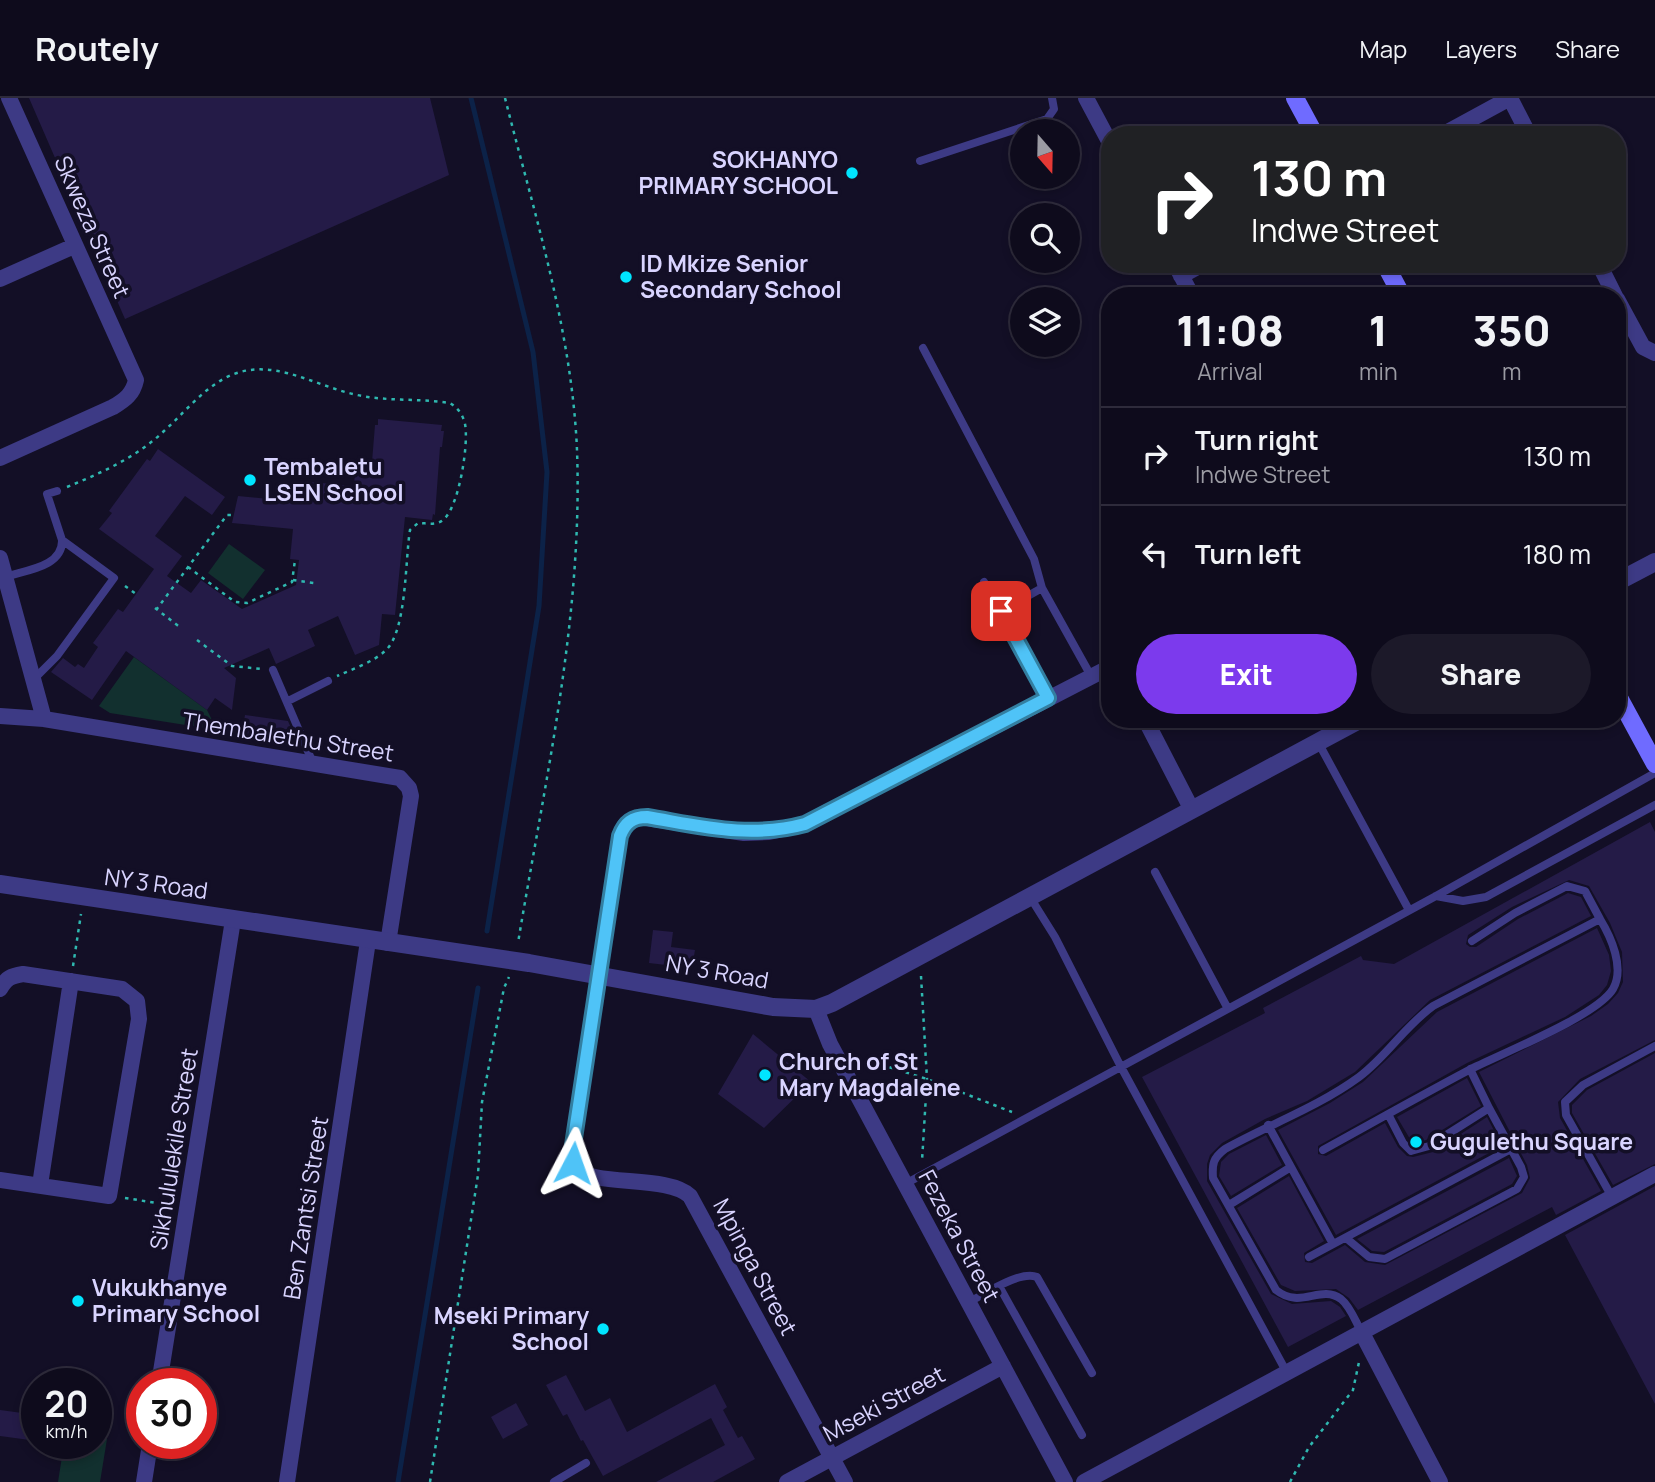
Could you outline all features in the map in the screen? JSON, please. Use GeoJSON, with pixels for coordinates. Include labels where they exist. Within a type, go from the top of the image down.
{"type":"FeatureCollection","features":[{"type":"Feature","properties":{"kind":"main road"},"geometry":{"type":"LineString","coordinates":[[1295,98],[1310,126]]}},
{"type":"Feature","properties":{"kind":"main road"},"geometry":{"type":"LineString","coordinates":[[1626,711],[1655,764]]}},
{"type":"Feature","properties":{"kind":"street","name":"Skweza Street"},"geometry":{"type":"LineString","coordinates":[[0,458],[127,399],[134,389],[135,375],[74,246],[9,98]]}},
{"type":"Feature","properties":{"kind":"street"},"geometry":{"type":"LineString","coordinates":[[1086,98],[1101,126]]}},
{"type":"Feature","properties":{"kind":"street"},"geometry":{"type":"LineString","coordinates":[[1459,126],[1510,98],[1524,126]]}},
{"type":"Feature","properties":{"kind":"street"},"geometry":{"type":"LineString","coordinates":[[0,279],[74,246]]}},
{"type":"Feature","properties":{"kind":"street"},"geometry":{"type":"LineString","coordinates":[[1626,316],[1643,347],[1655,353]]}},
{"type":"Feature","properties":{"kind":"street"},"geometry":{"type":"LineString","coordinates":[[0,558],[44,719]]}},
{"type":"Feature","properties":{"kind":"street"},"geometry":{"type":"LineString","coordinates":[[1626,577],[1655,562]]}},
{"type":"Feature","properties":{"kind":"street"},"geometry":{"type":"LineString","coordinates":[[1048,698],[1101,671]]}},
{"type":"Feature","properties":{"kind":"street","name":"Mpinga Street"},"geometry":{"type":"LineString","coordinates":[[845,1482],[690,1196],[671,1186],[591,1175],[579,1170],[573,1163],[573,1145],[620,836],[630,821],[647,817],[744,833],[769,832],[805,824],[1048,698]]}},
{"type":"Feature","properties":{"kind":"street","name":"Thembalethu Street"},"geometry":{"type":"LineString","coordinates":[[0,716],[44,719],[395,776],[405,781],[411,796],[388,943]]}},
{"type":"Feature","properties":{"kind":"street"},"geometry":{"type":"LineString","coordinates":[[1150,728],[1192,810]]}},
{"type":"Feature","properties":{"kind":"street","name":"NY 3 Road"},"geometry":{"type":"LineString","coordinates":[[0,884],[600,975],[773,1007],[816,1009],[832,1003],[1344,728]]}},
{"type":"Feature","properties":{"kind":"street","name":"Sikhululekile Street"},"geometry":{"type":"LineString","coordinates":[[162,1368],[233,920]]}},
{"type":"Feature","properties":{"kind":"street","name":"Ben Zantsi Street"},"geometry":{"type":"LineString","coordinates":[[287,1482],[369,941]]}},
{"type":"Feature","properties":{"kind":"street"},"geometry":{"type":"LineString","coordinates":[[0,989],[12,976],[23,974],[72,977],[122,989],[131,994],[139,1010],[109,1196],[0,1180]]}},
{"type":"Feature","properties":{"kind":"street"},"geometry":{"type":"LineString","coordinates":[[40,1185],[72,977]]}},
{"type":"Feature","properties":{"kind":"street","name":"Fezeka Street"},"geometry":{"type":"LineString","coordinates":[[816,1009],[830,1044],[1065,1482]]}},
{"type":"Feature","properties":{"kind":"street"},"geometry":{"type":"LineString","coordinates":[[1084,1482],[1655,1174]]}},
{"type":"Feature","properties":{"kind":"street"},"geometry":{"type":"LineString","coordinates":[[1362,1333],[1440,1482]]}},
{"type":"Feature","properties":{"kind":"street","name":"Mseki Street"},"geometry":{"type":"LineString","coordinates":[[787,1482],[1003,1366]]}},
{"type":"Feature","properties":{"kind":"street"},"geometry":{"type":"LineString","coordinates":[[144,1482],[148,1459]]}},
{"type":"Feature","properties":{"kind":"lane"},"geometry":{"type":"LineString","coordinates":[[920,162],[1047,119],[1054,109],[1052,98]]}},
{"type":"Feature","properties":{"kind":"lane"},"geometry":{"type":"LineString","coordinates":[[923,348],[1034,559],[1042,588],[1091,676]]}},
{"type":"Feature","properties":{"kind":"lane"},"geometry":{"type":"LineString","coordinates":[[5,577],[52,562],[61,553],[62,540],[47,494],[57,491]]}},
{"type":"Feature","properties":{"kind":"lane"},"geometry":{"type":"LineString","coordinates":[[33,680],[57,656],[114,578],[62,540]]}},
{"type":"Feature","properties":{"kind":"lane"},"geometry":{"type":"LineString","coordinates":[[984,582],[1048,698]]}},
{"type":"Feature","properties":{"kind":"lane"},"geometry":{"type":"LineString","coordinates":[[1001,611],[1042,588]]}},
{"type":"Feature","properties":{"kind":"lane"},"geometry":{"type":"LineString","coordinates":[[274,670],[313,763]]}},
{"type":"Feature","properties":{"kind":"lane"},"geometry":{"type":"LineString","coordinates":[[288,701],[328,681]]}},
{"type":"Feature","properties":{"kind":"lane"},"geometry":{"type":"LineString","coordinates":[[1318,742],[1409,910]]}},
{"type":"Feature","properties":{"kind":"lane"},"geometry":{"type":"LineString","coordinates":[[905,1184],[1120,1065],[1436,896],[1655,773]]}},
{"type":"Feature","properties":{"kind":"lane"},"geometry":{"type":"LineString","coordinates":[[1436,896],[1463,901],[1486,897],[1655,805]]}},
{"type":"Feature","properties":{"kind":"lane"},"geometry":{"type":"LineString","coordinates":[[1155,873],[1227,1007]]}},
{"type":"Feature","properties":{"kind":"lane"},"geometry":{"type":"LineString","coordinates":[[1324,1150],[1470,1069],[1583,1013],[1610,993],[1615,986],[1617,964],[1612,941],[1585,891],[1567,886],[1515,913],[1472,941]]}},
{"type":"Feature","properties":{"kind":"lane"},"geometry":{"type":"LineString","coordinates":[[1030,897],[1055,937],[1120,1065],[1287,1373]]}},
{"type":"Feature","properties":{"kind":"lane"},"geometry":{"type":"LineString","coordinates":[[1362,1333],[1348,1307],[1340,1299],[1330,1295],[1291,1300],[1276,1290],[1213,1178],[1212,1162],[1216,1156],[1268,1125],[1338,1091],[1361,1075],[1412,1021],[1433,1006],[1600,919]]}},
{"type":"Feature","properties":{"kind":"lane"},"geometry":{"type":"LineString","coordinates":[[1612,1197],[1566,1115],[1565,1102],[1583,1085],[1655,1046]]}},
{"type":"Feature","properties":{"kind":"lane"},"geometry":{"type":"LineString","coordinates":[[1346,1238],[1359,1251],[1376,1259],[1385,1259],[1517,1189],[1524,1177],[1470,1069]]}},
{"type":"Feature","properties":{"kind":"lane"},"geometry":{"type":"LineString","coordinates":[[1388,1114],[1403,1143],[1411,1151],[1418,1151],[1460,1129],[1489,1108]]}},
{"type":"Feature","properties":{"kind":"lane"},"geometry":{"type":"LineString","coordinates":[[1268,1125],[1333,1244]]}},
{"type":"Feature","properties":{"kind":"lane"},"geometry":{"type":"LineString","coordinates":[[1309,1257],[1511,1149]]}},
{"type":"Feature","properties":{"kind":"lane"},"geometry":{"type":"LineString","coordinates":[[1228,1205],[1291,1167]]}},
{"type":"Feature","properties":{"kind":"lane"},"geometry":{"type":"LineString","coordinates":[[969,1302],[1024,1276],[1037,1277],[1092,1373]]}},
{"type":"Feature","properties":{"kind":"lane"},"geometry":{"type":"LineString","coordinates":[[999,1286],[1082,1436]]}},
{"type":"Feature","properties":{"kind":"lane"},"geometry":{"type":"LineString","coordinates":[[554,1482],[586,1463]]}},
{"type":"Feature","properties":{"kind":"path"},"geometry":{"type":"LineString","coordinates":[[505,98],[564,336],[577,461],[577,523],[571,626],[517,948]]}},
{"type":"Feature","properties":{"kind":"path"},"geometry":{"type":"LineString","coordinates":[[57,491],[110,469],[162,434],[215,383],[253,369],[280,370],[355,395],[429,400],[455,406],[463,416],[466,428],[461,478],[454,502],[444,520],[418,523],[410,530],[395,639],[382,654],[328,681]]}},
{"type":"Feature","properties":{"kind":"path"},"geometry":{"type":"LineString","coordinates":[[181,628],[156,609],[227,515],[233,515]]}},
{"type":"Feature","properties":{"kind":"path"},"geometry":{"type":"LineString","coordinates":[[188,567],[241,604],[288,585],[293,580],[295,560]]}},
{"type":"Feature","properties":{"kind":"path"},"geometry":{"type":"LineString","coordinates":[[293,580],[314,583]]}},
{"type":"Feature","properties":{"kind":"path"},"geometry":{"type":"LineString","coordinates":[[197,640],[232,666],[274,670]]}},
{"type":"Feature","properties":{"kind":"path"},"geometry":{"type":"LineString","coordinates":[[72,977],[82,911]]}},
{"type":"Feature","properties":{"kind":"path"},"geometry":{"type":"LineString","coordinates":[[921,972],[926,1079],[924,1157],[921,1164]]}},
{"type":"Feature","properties":{"kind":"path"},"geometry":{"type":"LineString","coordinates":[[430,1482],[478,1175],[482,1102],[504,988],[509,977]]}},
{"type":"Feature","properties":{"kind":"path"},"geometry":{"type":"LineString","coordinates":[[847,1054],[926,1079],[1025,1117]]}},
{"type":"Feature","properties":{"kind":"path"},"geometry":{"type":"LineString","coordinates":[[109,1196],[187,1208]]}},
{"type":"Feature","properties":{"kind":"path"},"geometry":{"type":"LineString","coordinates":[[1290,1482],[1309,1447],[1353,1390],[1359,1359]]}},
{"type":"Feature","properties":{"kind":"green space"},"geometry":{"type":"Polygon","coordinates":[[[229,544],[265,570],[243,599],[208,573],[229,544]]]}},
{"type":"Feature","properties":{"kind":"green space"},"geometry":{"type":"Polygon","coordinates":[[[134,657],[207,710],[217,730],[110,713],[99,706],[134,657]]]}},
{"type":"Feature","properties":{"kind":"green space"},"geometry":{"type":"Polygon","coordinates":[[[62,1459],[104,1459],[100,1482],[58,1482],[62,1459]]]}},
{"type":"Feature","properties":{"kind":"building"},"geometry":{"type":"Polygon","coordinates":[[[29,98],[430,98],[449,175],[125,319],[29,98]]]}},
{"type":"Feature","properties":{"kind":"building"},"geometry":{"type":"Polygon","coordinates":[[[378,419],[442,425],[441,431],[444,431],[440,447],[435,515],[433,514],[432,520],[405,517],[395,615],[382,614],[379,645],[355,655],[338,616],[308,630],[315,646],[276,664],[269,648],[224,668],[236,678],[232,710],[215,698],[207,710],[126,651],[92,700],[51,672],[63,658],[75,667],[78,664],[84,668],[98,647],[93,643],[118,609],[123,612],[154,569],[99,529],[147,459],[150,461],[158,449],[225,497],[212,515],[185,496],[155,536],[182,556],[167,576],[191,593],[201,580],[242,609],[296,585],[299,560],[290,559],[293,529],[232,523],[238,496],[309,503],[311,482],[354,486],[356,460],[372,462],[375,425],[378,425],[378,419]]]}},
{"type":"Feature","properties":{"kind":"building"},"geometry":{"type":"Polygon","coordinates":[[[245,715],[288,721],[291,728],[288,741],[242,734],[245,715]]]}},
{"type":"Feature","properties":{"kind":"building"},"geometry":{"type":"Polygon","coordinates":[[[1650,822],[1655,832],[1655,1040],[1580,1079],[1558,1102],[1560,1118],[1601,1191],[1556,1215],[1552,1207],[1358,1310],[1349,1298],[1336,1289],[1295,1291],[1281,1285],[1237,1208],[1289,1176],[1324,1241],[1304,1253],[1305,1262],[1312,1263],[1345,1245],[1365,1262],[1385,1265],[1522,1193],[1530,1178],[1527,1165],[1479,1072],[1591,1016],[1608,1004],[1623,982],[1622,952],[1610,923],[1589,886],[1569,880],[1512,907],[1468,935],[1466,944],[1476,947],[1518,919],[1568,893],[1581,897],[1591,916],[1430,1000],[1355,1072],[1307,1101],[1265,1119],[1222,1143],[1210,1155],[1207,1181],[1271,1294],[1292,1304],[1331,1301],[1340,1307],[1346,1316],[1288,1347],[1142,1077],[1265,1013],[1263,1008],[1361,956],[1363,960],[1394,964],[1650,822]]]}},
{"type":"Feature","properties":{"kind":"building"},"geometry":{"type":"Polygon","coordinates":[[[1597,928],[1609,955],[1611,971],[1607,985],[1599,995],[1565,1017],[1467,1063],[1318,1146],[1318,1154],[1326,1156],[1385,1123],[1398,1147],[1407,1156],[1413,1157],[1433,1152],[1487,1117],[1502,1146],[1336,1235],[1278,1130],[1363,1082],[1437,1012],[1597,928]]]}},
{"type":"Feature","properties":{"kind":"building"},"geometry":{"type":"Polygon","coordinates":[[[653,930],[673,932],[671,947],[695,950],[692,968],[649,963],[653,930]]]}},
{"type":"Feature","properties":{"kind":"building"},"geometry":{"type":"Polygon","coordinates":[[[753,1034],[811,1082],[764,1128],[718,1094],[753,1034]]]}},
{"type":"Feature","properties":{"kind":"building"},"geometry":{"type":"Polygon","coordinates":[[[1655,1053],[1655,1164],[1613,1185],[1572,1113],[1572,1105],[1587,1090],[1655,1053]]]}},
{"type":"Feature","properties":{"kind":"building"},"geometry":{"type":"Polygon","coordinates":[[[1467,1078],[1481,1106],[1426,1140],[1413,1144],[1397,1117],[1467,1078]]]}},
{"type":"Feature","properties":{"kind":"building"},"geometry":{"type":"Polygon","coordinates":[[[1266,1135],[1282,1165],[1231,1196],[1219,1176],[1221,1162],[1229,1154],[1266,1135]]]}},
{"type":"Feature","properties":{"kind":"building"},"geometry":{"type":"Polygon","coordinates":[[[1509,1158],[1517,1176],[1512,1184],[1384,1252],[1372,1251],[1357,1239],[1509,1158]]]}},
{"type":"Feature","properties":{"kind":"building"},"geometry":{"type":"Polygon","coordinates":[[[1655,1186],[1655,1404],[1565,1235],[1655,1186]]]}},
{"type":"Feature","properties":{"kind":"building"},"geometry":{"type":"Polygon","coordinates":[[[566,1375],[585,1411],[610,1398],[627,1432],[715,1384],[727,1407],[723,1410],[738,1438],[742,1436],[755,1459],[713,1482],[656,1482],[725,1445],[711,1418],[603,1476],[567,1414],[563,1416],[546,1385],[566,1375]]]}},
{"type":"Feature","properties":{"kind":"building"},"geometry":{"type":"Polygon","coordinates":[[[516,1403],[528,1425],[503,1439],[491,1417],[516,1403]]]}},
{"type":"Feature","properties":{"kind":"building"},"geometry":{"type":"Polygon","coordinates":[[[0,1410],[21,1413],[21,1439],[0,1436],[0,1410]]]}},
{"type":"Feature","properties":{"kind":"waterway"},"geometry":{"type":"LineString","coordinates":[[471,98],[533,352],[547,472],[539,606],[487,931]]}},
{"type":"Feature","properties":{"kind":"waterway"},"geometry":{"type":"LineString","coordinates":[[398,1482],[478,988]]}},
{"type":"Feature","properties":{"kind":"place","name":"SOKHANYO PRIMARY SCHOOL"},"geometry":{"type":"Point","coordinates":[852,173]}},
{"type":"Feature","properties":{"kind":"place","name":"ID Mkize Senior Secondary School"},"geometry":{"type":"Point","coordinates":[626,277]}},
{"type":"Feature","properties":{"kind":"place","name":"Tembaletu LSEN School"},"geometry":{"type":"Point","coordinates":[250,480]}},
{"type":"Feature","properties":{"kind":"place","name":"Church of St Mary Magdalene"},"geometry":{"type":"Point","coordinates":[765,1075]}},
{"type":"Feature","properties":{"kind":"place","name":"Gugulethu Square"},"geometry":{"type":"Point","coordinates":[1416,1142]}},
{"type":"Feature","properties":{"kind":"place","name":"Vukukhanye Primary School"},"geometry":{"type":"Point","coordinates":[78,1301]}},
{"type":"Feature","properties":{"kind":"place","name":"Mseki Primary School"},"geometry":{"type":"Point","coordinates":[603,1329]}},
{"type":"Feature","properties":{"kind":"route"},"geometry":{"type":"LineString","coordinates":[[573,1163],[573,1145],[620,836],[625,825],[633,819],[647,817],[744,833],[786,830],[822,816],[1048,698],[1001,611]]}}]}
